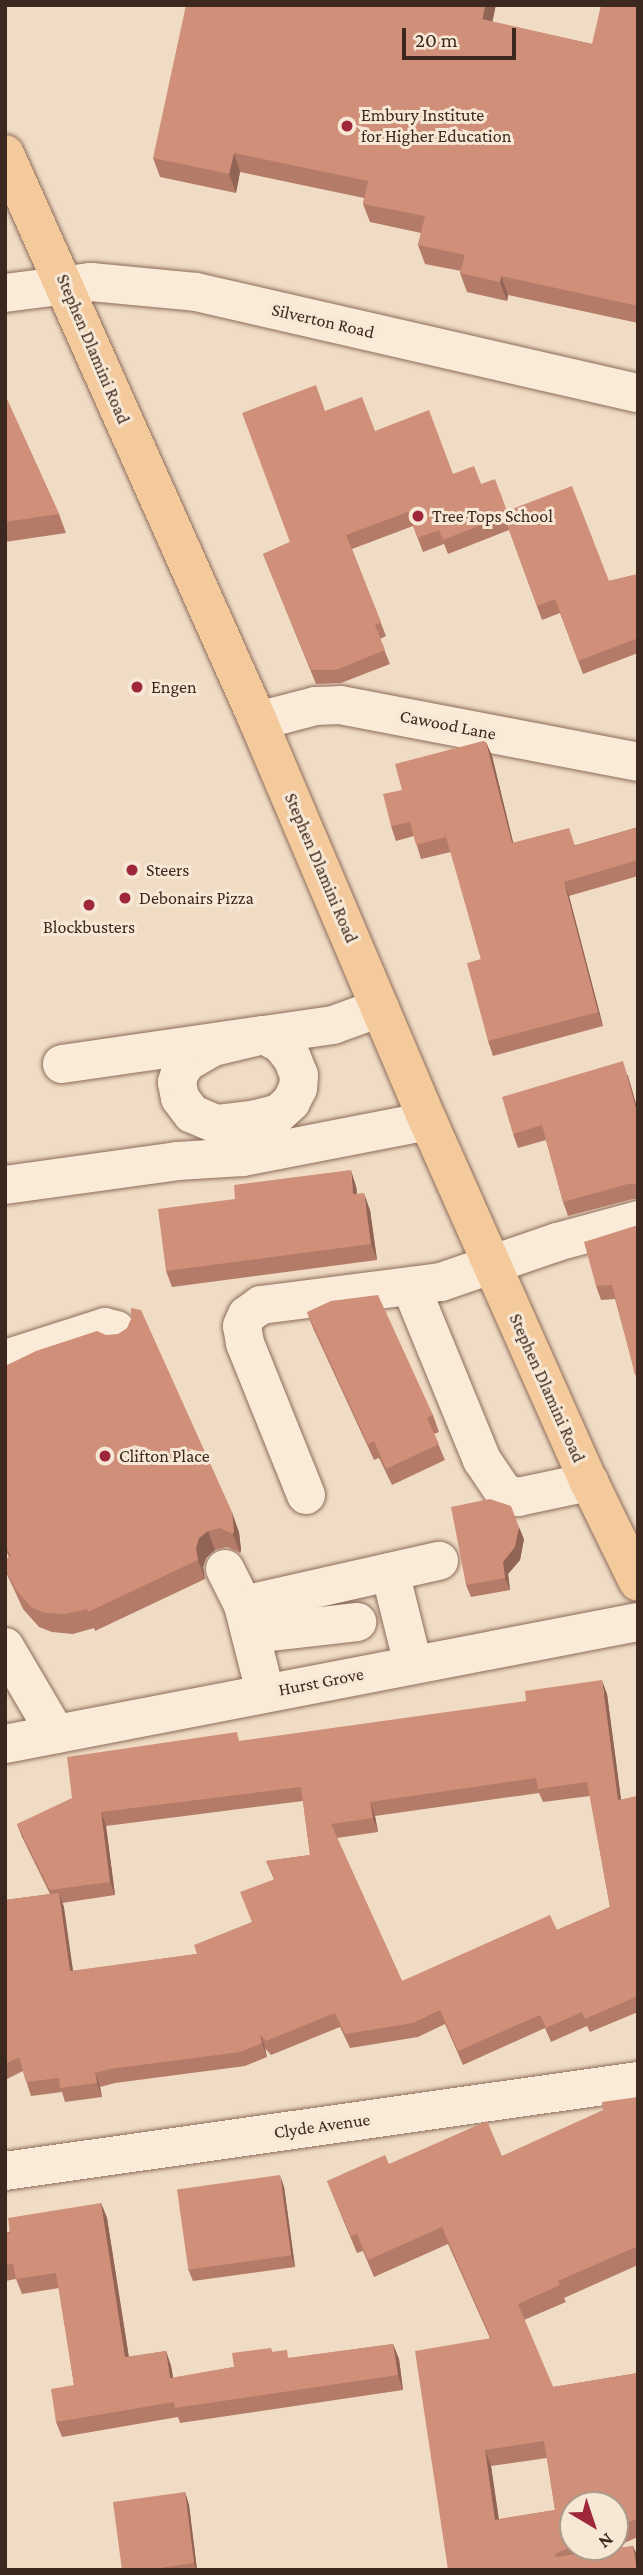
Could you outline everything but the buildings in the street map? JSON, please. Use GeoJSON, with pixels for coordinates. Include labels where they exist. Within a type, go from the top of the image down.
{"type":"FeatureCollection","features":[{"type":"Feature","properties":{"kind":"main road","name":"Stephen Dlamini Road"},"geometry":{"type":"LineString","coordinates":[[5,153],[185,563],[258,721],[428,1121],[589,1482],[638,1583]]}},
{"type":"Feature","properties":{"kind":"street","name":"Silverton Road"},"geometry":{"type":"LineString","coordinates":[[5,293],[65,285],[123,283],[196,292],[638,393]]}},
{"type":"Feature","properties":{"kind":"street","name":"Cawood Lane"},"geometry":{"type":"LineString","coordinates":[[258,721],[315,706],[340,705],[638,762]]}},
{"type":"Feature","properties":{"kind":"street"},"geometry":{"type":"LineString","coordinates":[[62,1064],[333,1025],[380,1008]]}},
{"type":"Feature","properties":{"kind":"street"},"geometry":{"type":"LineString","coordinates":[[5,1185],[177,1161],[280,1152],[428,1121]]}},
{"type":"Feature","properties":{"kind":"street"},"geometry":{"type":"LineString","coordinates":[[306,1495],[244,1343],[242,1326],[247,1315],[261,1305],[441,1282],[557,1241],[638,1220]]}},
{"type":"Feature","properties":{"kind":"street"},"geometry":{"type":"LineString","coordinates":[[411,1287],[482,1460],[504,1493],[518,1497],[589,1482]]}},
{"type":"Feature","properties":{"kind":"street"},"geometry":{"type":"LineString","coordinates":[[5,1359],[105,1327],[116,1330],[117,1333]]}},
{"type":"Feature","properties":{"kind":"street"},"geometry":{"type":"LineString","coordinates":[[248,1620],[390,1572],[439,1561]]}},
{"type":"Feature","properties":{"kind":"street"},"geometry":{"type":"LineString","coordinates":[[225,1569],[248,1620],[265,1692]]}},
{"type":"Feature","properties":{"kind":"street"},"geometry":{"type":"LineString","coordinates":[[390,1572],[413,1664]]}},
{"type":"Feature","properties":{"kind":"street"},"geometry":{"type":"LineString","coordinates":[[248,1620],[357,1622]]}},
{"type":"Feature","properties":{"kind":"street","name":"Hurst Grove"},"geometry":{"type":"LineString","coordinates":[[5,1744],[638,1622]]}},
{"type":"Feature","properties":{"kind":"street"},"geometry":{"type":"LineString","coordinates":[[5,1647],[56,1734]]}},
{"type":"Feature","properties":{"kind":"street","name":"Clyde Avenue"},"geometry":{"type":"LineString","coordinates":[[5,2171],[638,2081]]}},
{"type":"Feature","properties":{"kind":"place","name":"Embury Institute for Higher Education"},"geometry":{"type":"Point","coordinates":[347,126]}},
{"type":"Feature","properties":{"kind":"place","name":"Tree Tops School"},"geometry":{"type":"Point","coordinates":[418,516]}},
{"type":"Feature","properties":{"kind":"place","name":"Engen"},"geometry":{"type":"Point","coordinates":[137,687]}},
{"type":"Feature","properties":{"kind":"place","name":"Steers"},"geometry":{"type":"Point","coordinates":[132,870]}},
{"type":"Feature","properties":{"kind":"place","name":"Debonairs Pizza"},"geometry":{"type":"Point","coordinates":[125,898]}},
{"type":"Feature","properties":{"kind":"place","name":"Blockbusters"},"geometry":{"type":"Point","coordinates":[89,905]}},
{"type":"Feature","properties":{"kind":"place","name":"Clifton Place"},"geometry":{"type":"Point","coordinates":[105,1456]}}]}
